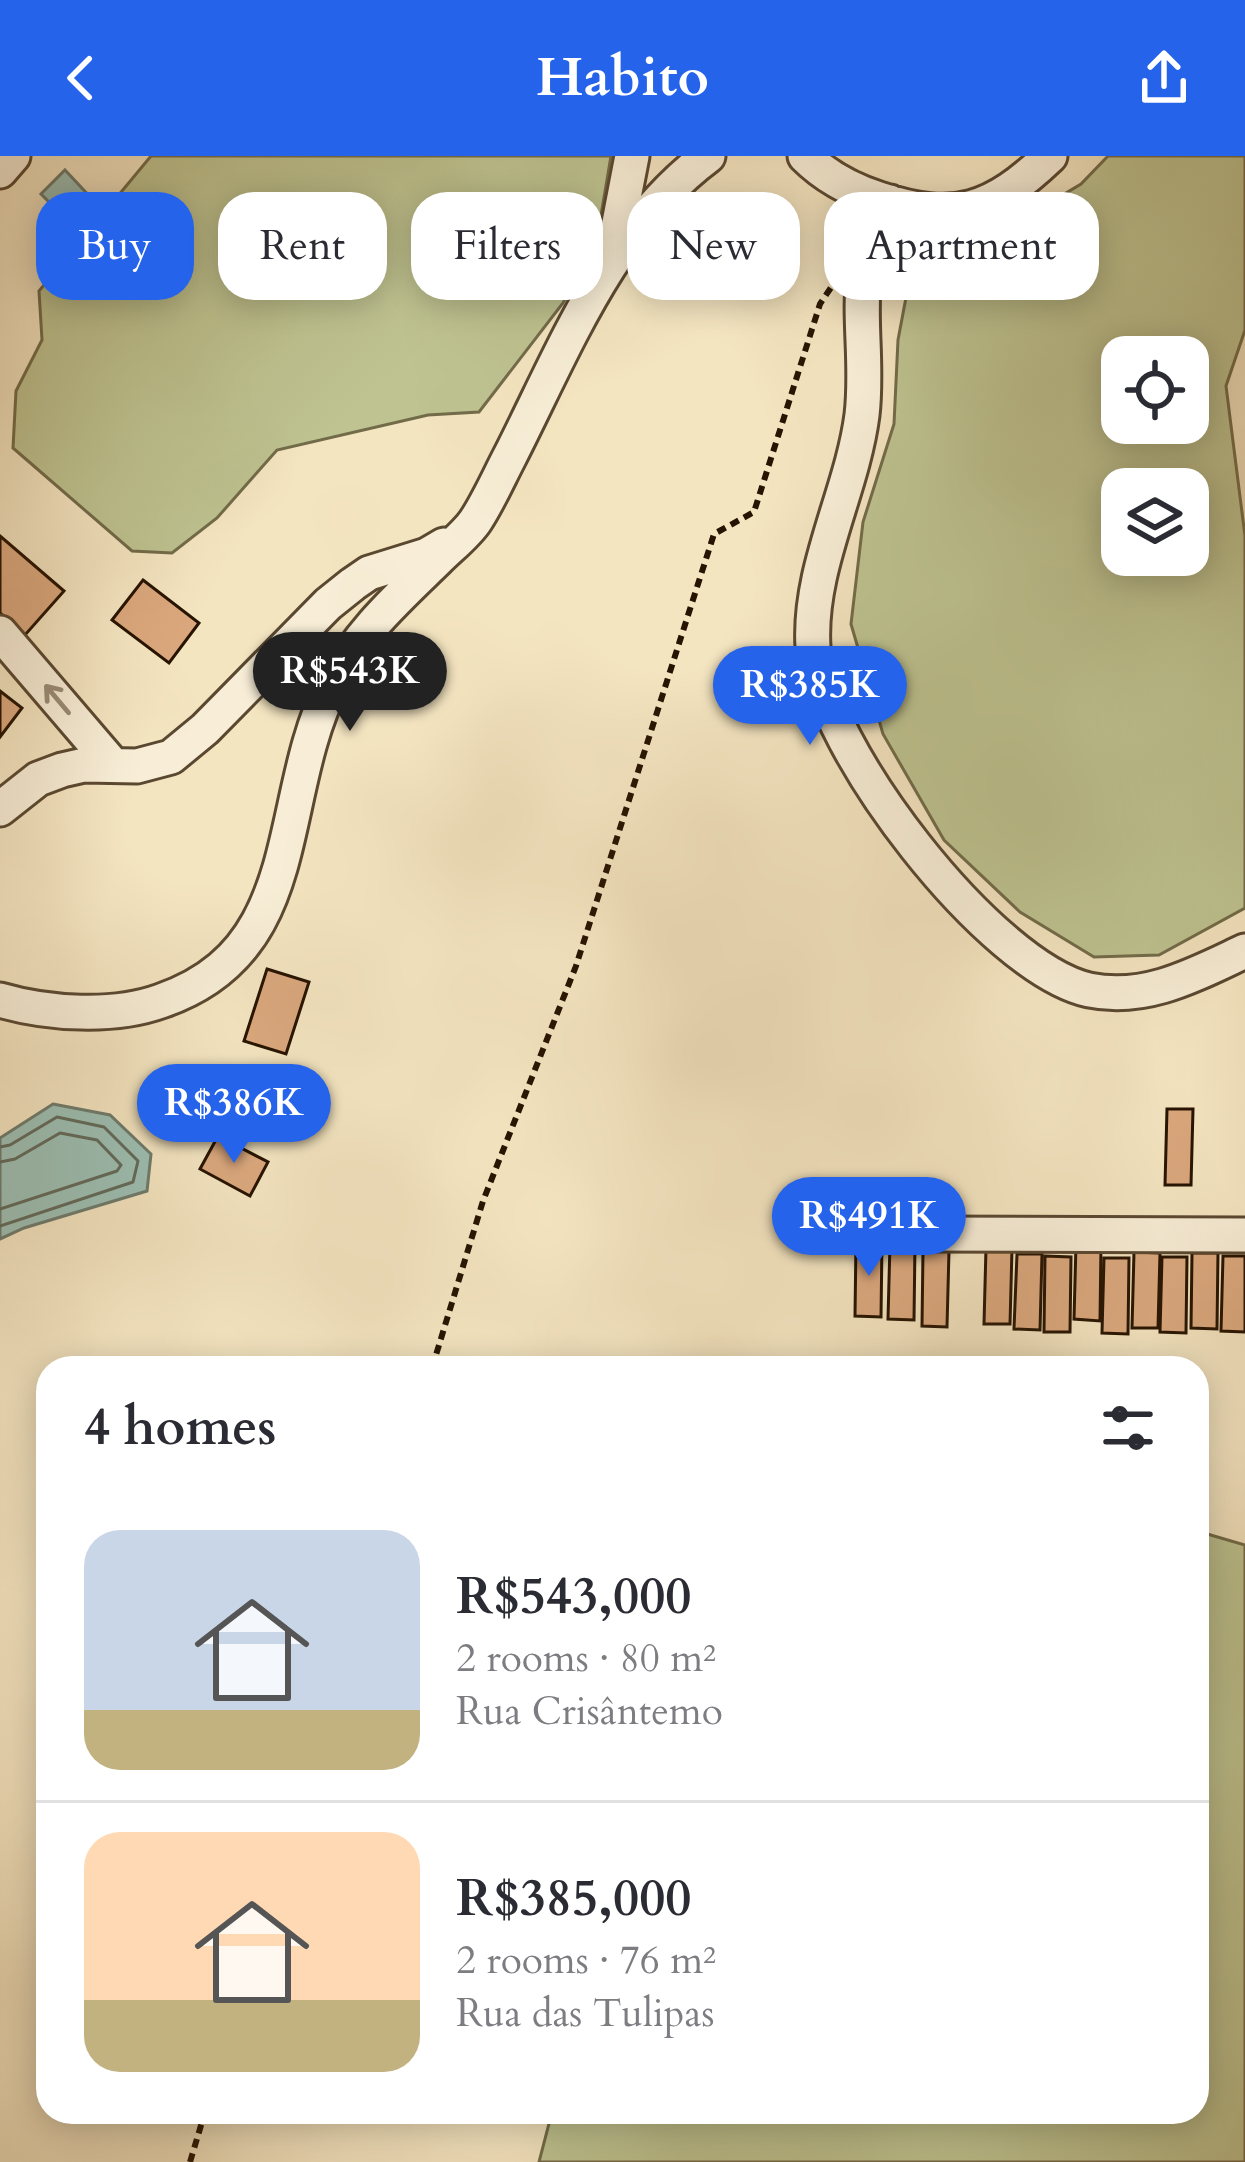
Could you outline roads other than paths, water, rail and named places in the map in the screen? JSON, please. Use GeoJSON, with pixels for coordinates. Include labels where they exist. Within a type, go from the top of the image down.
{"type":"FeatureCollection","features":[{"type":"Feature","properties":{"kind":"street"},"geometry":{"type":"LineString","coordinates":[[0,171],[13,156]]}},
{"type":"Feature","properties":{"kind":"street"},"geometry":{"type":"LineString","coordinates":[[613,256],[632,156]]}},
{"type":"Feature","properties":{"kind":"street"},"geometry":{"type":"LineString","coordinates":[[0,1000],[87,1012],[144,1007],[182,994],[238,956],[266,910],[332,685],[372,624],[475,523],[613,256],[688,171],[708,156]]}},
{"type":"Feature","properties":{"kind":"street"},"geometry":{"type":"LineString","coordinates":[[805,156],[837,181],[865,192]]}},
{"type":"Feature","properties":{"kind":"street"},"geometry":{"type":"LineString","coordinates":[[1005,192],[1050,156]]}},
{"type":"Feature","properties":{"kind":"street"},"geometry":{"type":"LineString","coordinates":[[863,300],[862,410],[819,584],[814,623],[819,677],[836,725],[928,864],[984,925],[1042,969],[1086,989],[1128,994],[1172,984],[1245,951]]}},
{"type":"Feature","properties":{"kind":"street"},"geometry":{"type":"LineString","coordinates":[[0,807],[38,779],[62,770],[137,766],[171,757],[353,584],[386,566],[437,550],[475,523]]}},
{"type":"Feature","properties":{"kind":"street"},"geometry":{"type":"LineString","coordinates":[[0,633],[113,765]]}},
{"type":"Feature","properties":{"kind":"street"},"geometry":{"type":"LineString","coordinates":[[916,1234],[1245,1235]]}},
{"type":"Feature","properties":{"kind":"water"},"geometry":{"type":"Polygon","coordinates":[[[65,170],[86,192],[43,192],[65,170]]]}},
{"type":"Feature","properties":{"kind":"water"},"geometry":{"type":"Polygon","coordinates":[[[53,1104],[110,1115],[151,1154],[147,1191],[0,1239],[0,1138],[53,1104]]]}}]}
